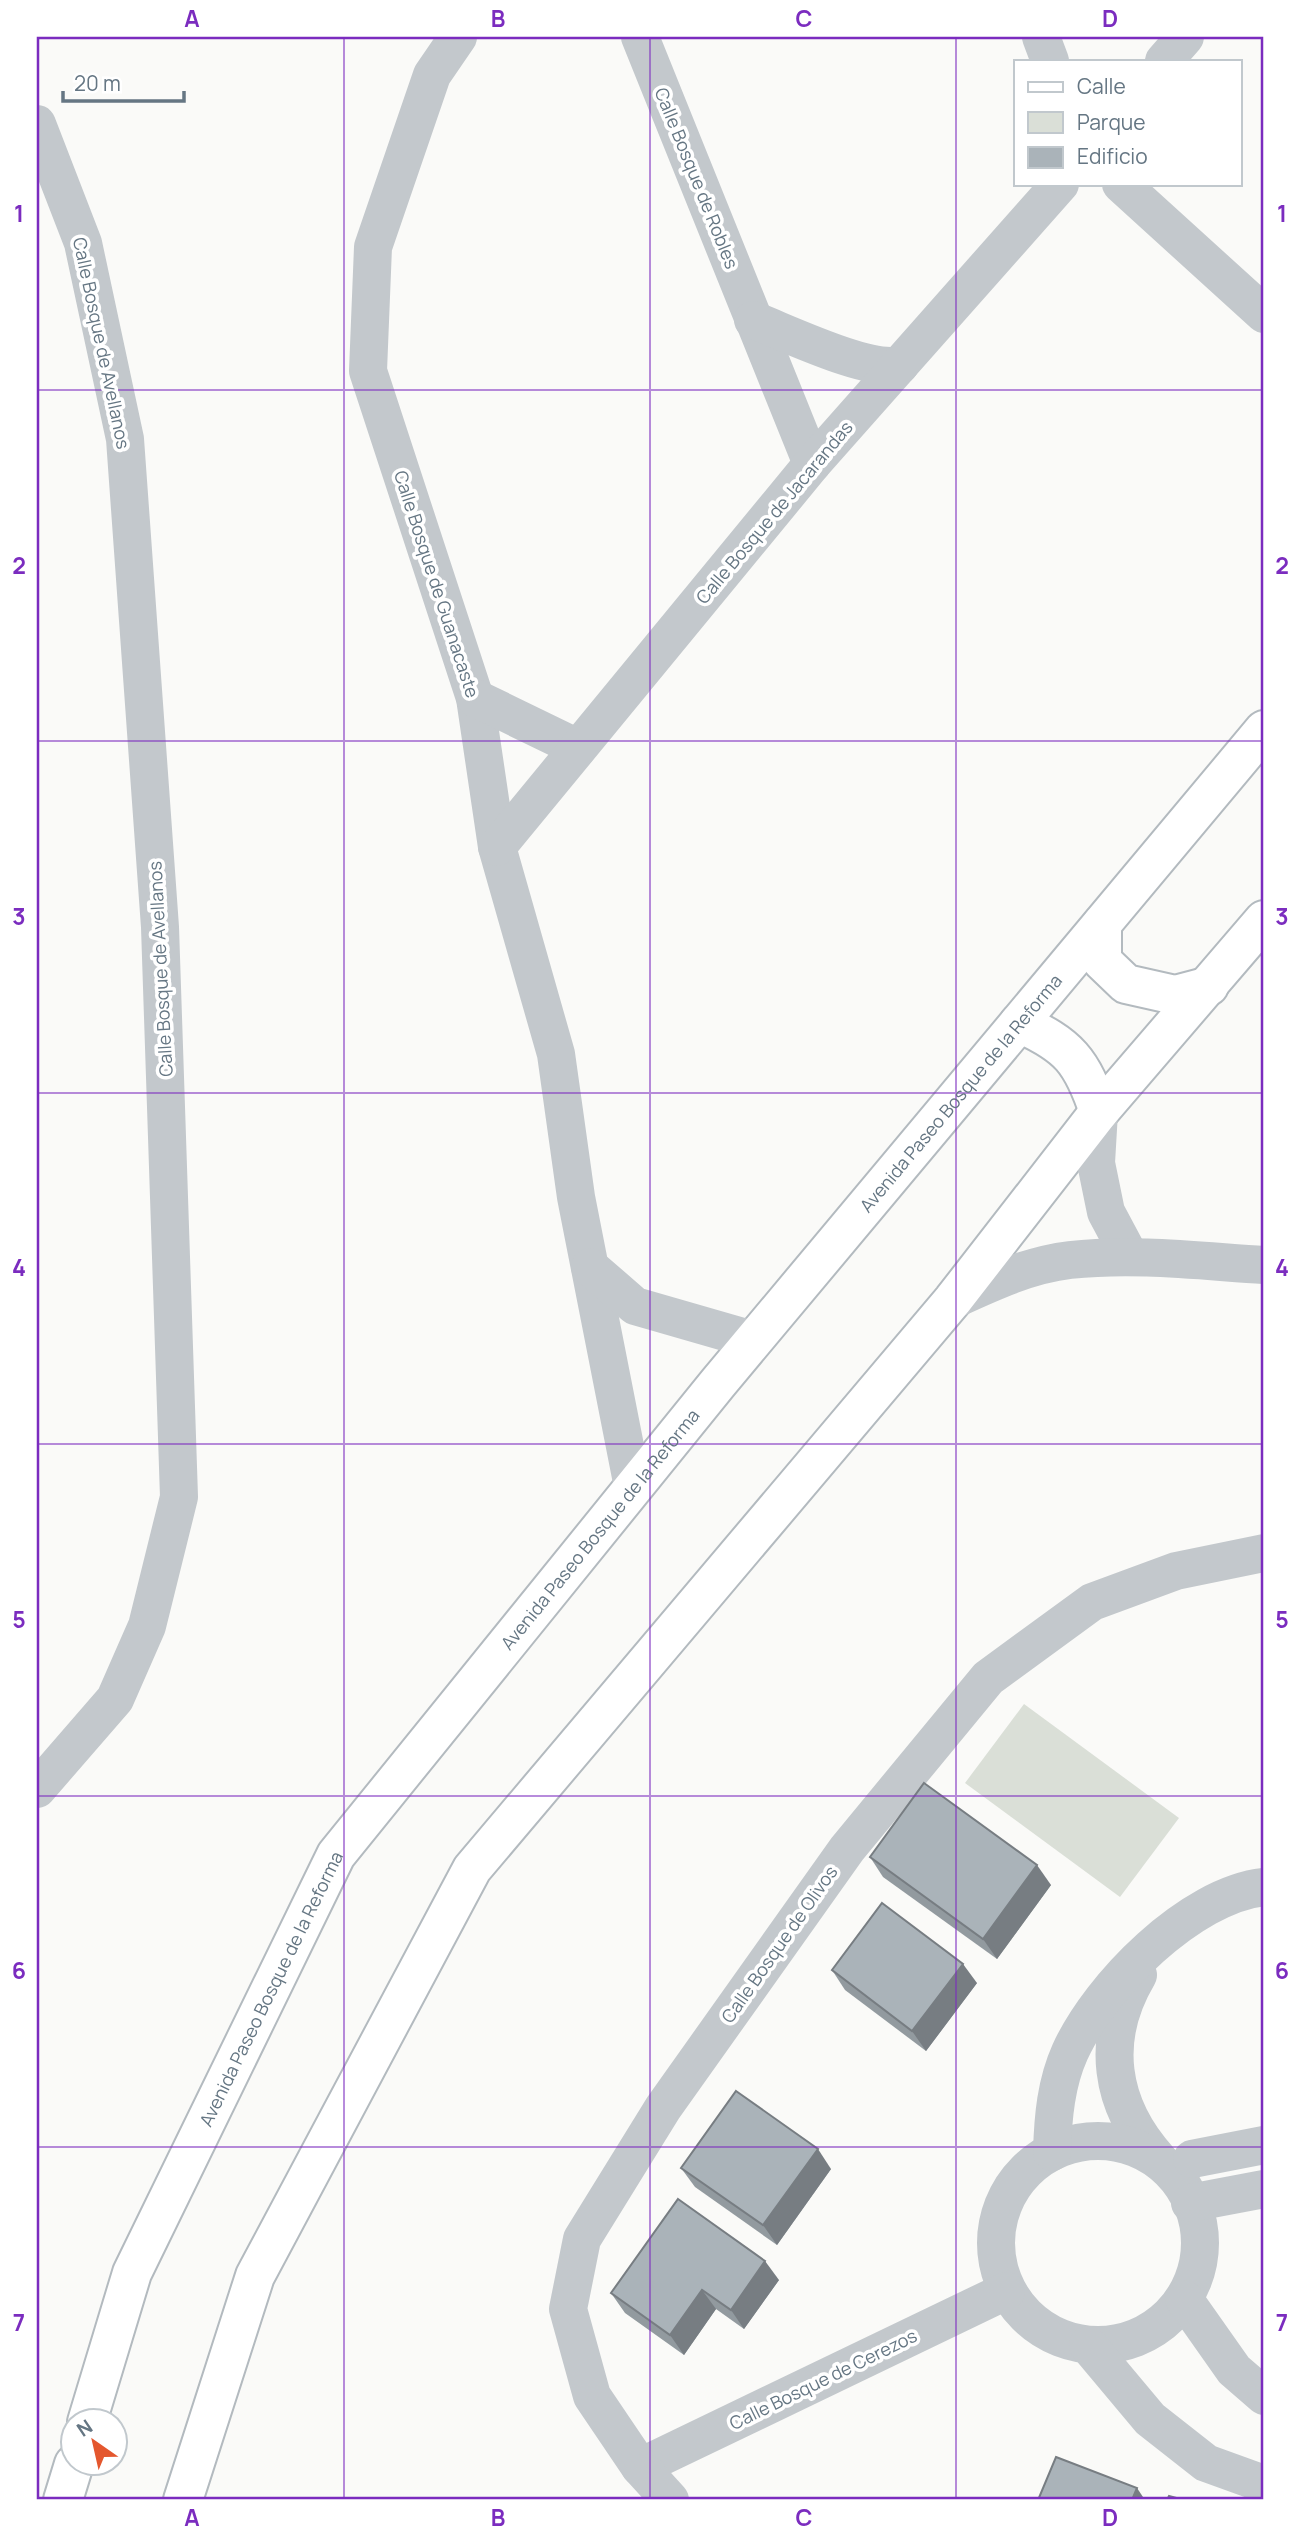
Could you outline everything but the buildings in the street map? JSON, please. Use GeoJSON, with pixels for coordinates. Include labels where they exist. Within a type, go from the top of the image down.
{"type":"FeatureCollection","features":[{"type":"Feature","properties":{"kind":"main road","name":"Avenida Paseo Bosque de la Reforma"},"geometry":{"type":"LineString","coordinates":[[91,2408],[132,2273],[336,1856],[753,1340],[1264,730]]}},
{"type":"Feature","properties":{"kind":"main road"},"geometry":{"type":"LineString","coordinates":[[183,2500],[255,2276],[472,1869],[953,1300],[1099,1112],[1264,920]]}},
{"type":"Feature","properties":{"kind":"main road"},"geometry":{"type":"LineString","coordinates":[[1102,924],[1102,961],[1126,984],[1175,995],[1209,986]]}},
{"type":"Feature","properties":{"kind":"main road"},"geometry":{"type":"LineString","coordinates":[[1019,1023],[1049,1036],[1075,1059],[1090,1085],[1099,1112]]}},
{"type":"Feature","properties":{"kind":"main road"},"geometry":{"type":"LineString","coordinates":[[63,2500],[70,2478]]}},
{"type":"Feature","properties":{"kind":"street","name":"Calle Bosque de Guanacaste"},"geometry":{"type":"LineString","coordinates":[[458,37],[432,75],[373,247],[368,371],[475,698],[497,847],[556,1054],[576,1197],[633,1488]]}},
{"type":"Feature","properties":{"kind":"street","name":"Calle Bosque de Robles"},"geometry":{"type":"LineString","coordinates":[[640,37],[812,464]]}},
{"type":"Feature","properties":{"kind":"street"},"geometry":{"type":"LineString","coordinates":[[1041,37],[1050,60]]}},
{"type":"Feature","properties":{"kind":"street"},"geometry":{"type":"LineString","coordinates":[[1165,60],[1185,37]]}},
{"type":"Feature","properties":{"kind":"street","name":"Calle Bosque de Avellanos"},"geometry":{"type":"LineString","coordinates":[[37,124],[83,243],[125,439],[160,927],[179,1497],[147,1626],[115,1699],[37,1789]]}},
{"type":"Feature","properties":{"kind":"street","name":"Calle Bosque de Jacarandas"},"geometry":{"type":"LineString","coordinates":[[497,847],[812,464],[1058,186]]}},
{"type":"Feature","properties":{"kind":"street"},"geometry":{"type":"LineString","coordinates":[[1123,186],[1264,314]]}},
{"type":"Feature","properties":{"kind":"street"},"geometry":{"type":"LineString","coordinates":[[753,320],[834,352],[888,368],[900,365]]}},
{"type":"Feature","properties":{"kind":"street"},"geometry":{"type":"LineString","coordinates":[[475,698],[578,748]]}},
{"type":"Feature","properties":{"kind":"street"},"geometry":{"type":"LineString","coordinates":[[1099,1112],[1096,1163],[1106,1212],[1130,1257]]}},
{"type":"Feature","properties":{"kind":"street"},"geometry":{"type":"LineString","coordinates":[[953,1300],[1008,1275],[1068,1260],[1130,1257],[1264,1265]]}},
{"type":"Feature","properties":{"kind":"street"},"geometry":{"type":"LineString","coordinates":[[590,1267],[635,1306],[753,1340]]}},
{"type":"Feature","properties":{"kind":"street","name":"Calle Bosque de Olivos"},"geometry":{"type":"LineString","coordinates":[[670,2500],[640,2467],[592,2396],[568,2309],[582,2239],[663,2108],[847,1849],[988,1678],[1091,1602],[1176,1571],[1264,1553]]}},
{"type":"Feature","properties":{"kind":"street"},"geometry":{"type":"LineString","coordinates":[[1052,2152],[1053,2118],[1069,2053],[1086,2021],[1107,1992],[1159,1940],[1200,1910],[1223,1897],[1264,1887]]}},
{"type":"Feature","properties":{"kind":"street"},"geometry":{"type":"LineString","coordinates":[[1159,1940],[1127,1993],[1118,2021],[1114,2047],[1115,2073],[1130,2122],[1145,2144],[1177,2161],[1199,2224],[1199,2262],[1184,2299],[1166,2320],[1143,2335],[1115,2344],[1088,2345],[1055,2337],[1027,2318],[1006,2291],[995,2252],[1000,2212],[1020,2176],[1052,2152],[1080,2143],[1109,2142],[1177,2161],[1264,2145]]}},
{"type":"Feature","properties":{"kind":"street"},"geometry":{"type":"LineString","coordinates":[[1190,2203],[1264,2189]]}},
{"type":"Feature","properties":{"kind":"street","name":"Calle Bosque de Cerezos"},"geometry":{"type":"LineString","coordinates":[[640,2467],[1006,2291]]}},
{"type":"Feature","properties":{"kind":"street"},"geometry":{"type":"LineString","coordinates":[[1184,2299],[1234,2370],[1264,2396]]}},
{"type":"Feature","properties":{"kind":"street"},"geometry":{"type":"LineString","coordinates":[[1088,2345],[1150,2419],[1206,2463],[1264,2484]]}},
{"type":"Feature","properties":{"kind":"green space"},"geometry":{"type":"Polygon","coordinates":[[[1024,1704],[1179,1818],[1120,1897],[965,1783],[1024,1704]]]}}]}
